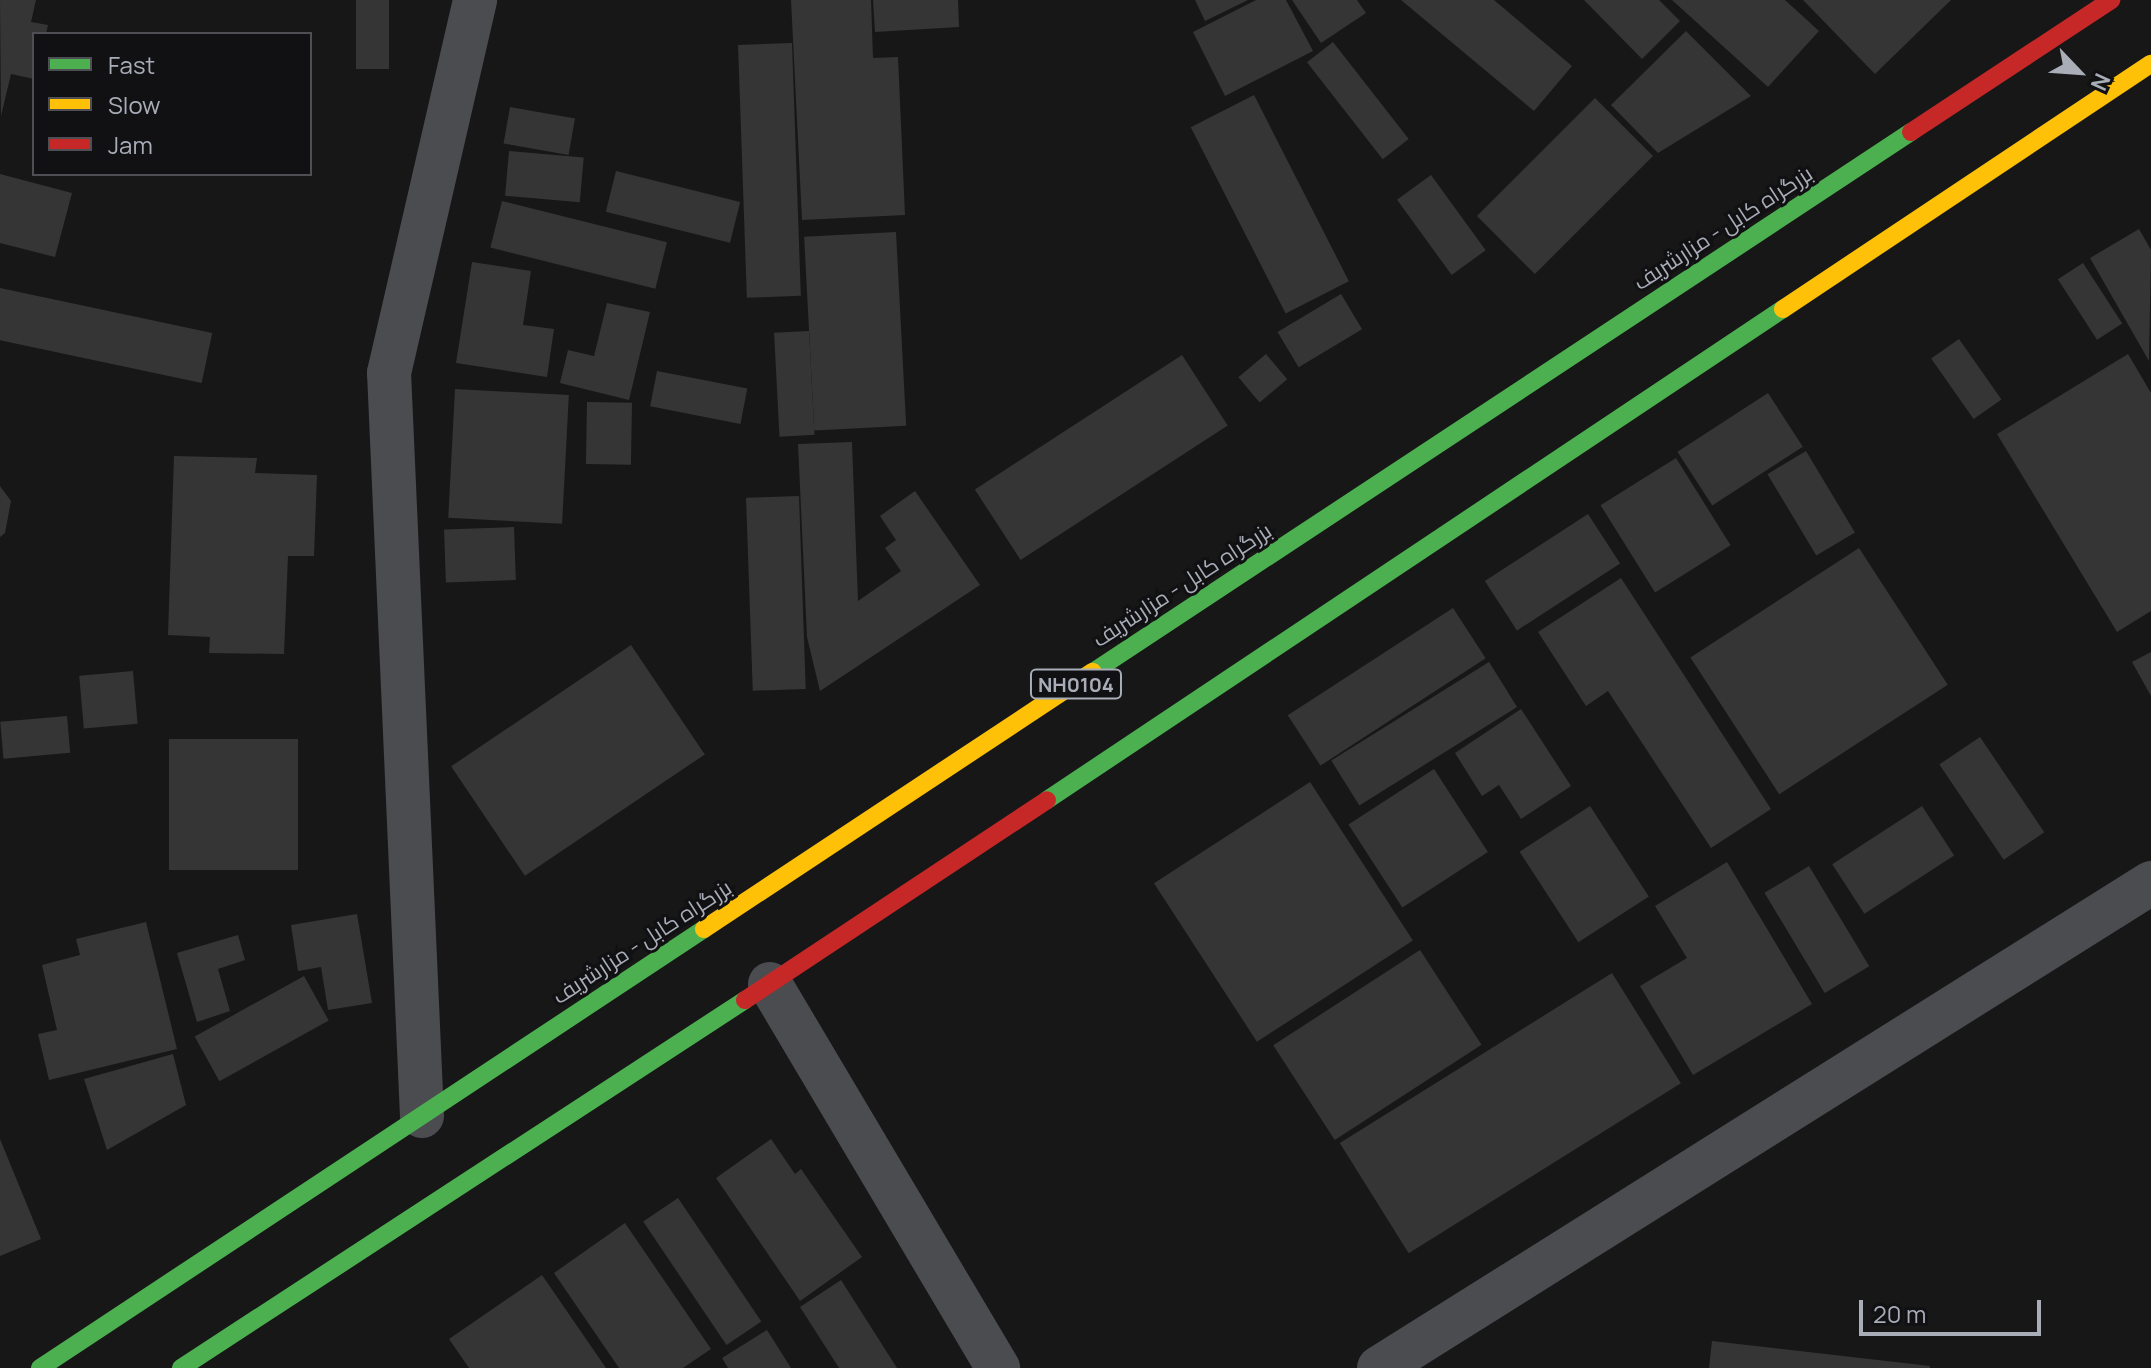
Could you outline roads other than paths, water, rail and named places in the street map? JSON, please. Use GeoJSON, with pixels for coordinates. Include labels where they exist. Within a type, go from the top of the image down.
{"type":"FeatureCollection","features":[{"type":"Feature","properties":{"kind":"highway","name":"بزرگراه کابل - مزارشریف"},"geometry":{"type":"LineString","coordinates":[[40,1368],[2111,0]]}},
{"type":"Feature","properties":{"kind":"highway"},"geometry":{"type":"LineString","coordinates":[[181,1368],[770,984],[2151,64]]}},
{"type":"Feature","properties":{"kind":"street"},"geometry":{"type":"LineString","coordinates":[[422,1116],[389,373],[475,0]]}},
{"type":"Feature","properties":{"kind":"street"},"geometry":{"type":"LineString","coordinates":[[1379,1368],[2151,883]]}},
{"type":"Feature","properties":{"kind":"street"},"geometry":{"type":"LineString","coordinates":[[770,984],[998,1368]]}}]}
